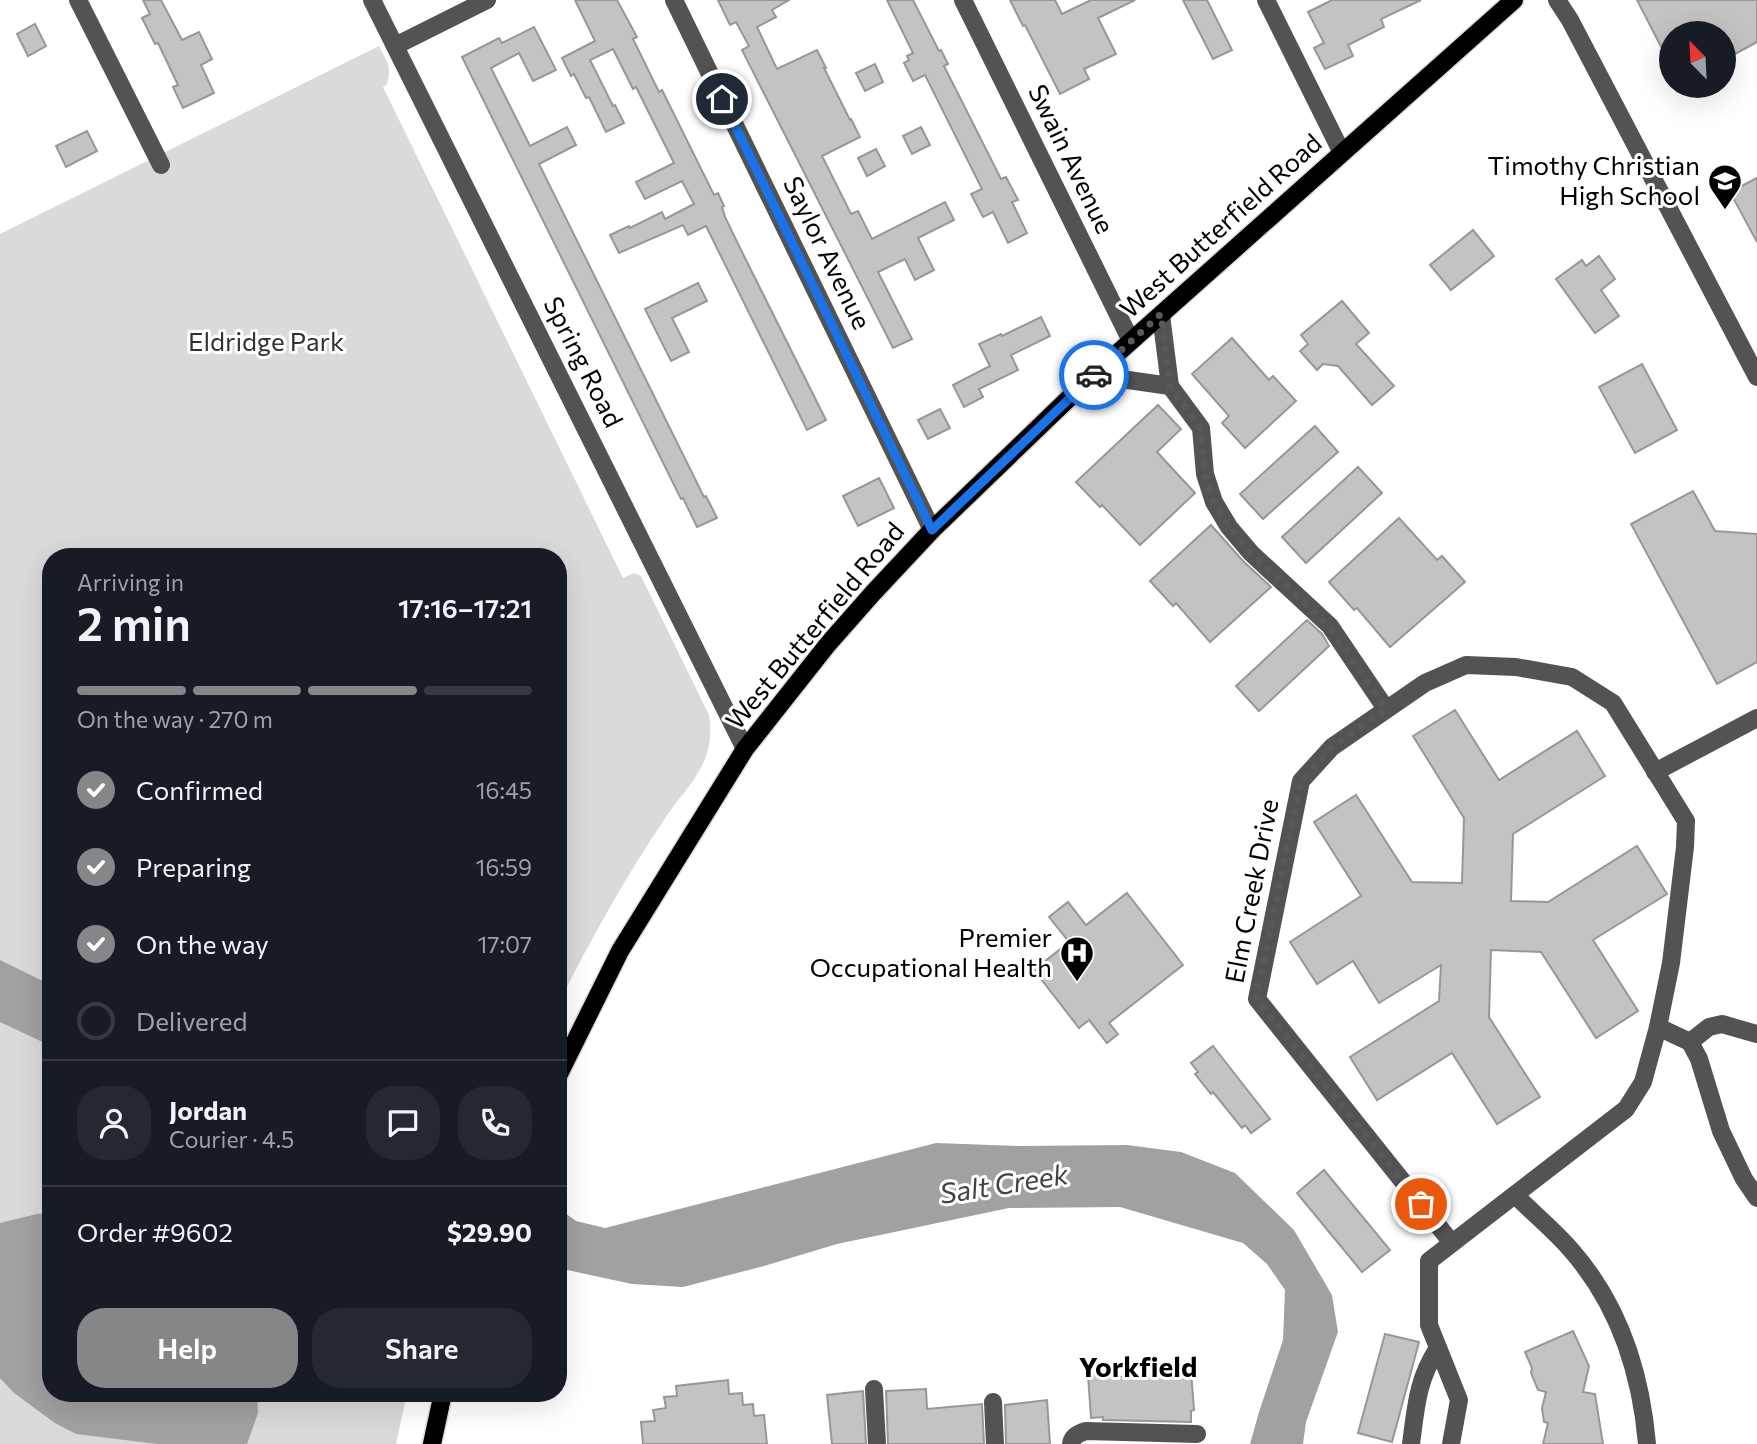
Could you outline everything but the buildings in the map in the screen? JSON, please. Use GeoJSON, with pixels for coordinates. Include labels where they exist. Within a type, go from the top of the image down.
{"type":"FeatureCollection","features":[{"type":"Feature","properties":{"kind":"main road","name":"West Butterfield Road"},"geometry":{"type":"LineString","coordinates":[[567,1058],[620,951],[745,749],[828,644],[873,593],[932,530],[1093,375],[1514,0]]}},
{"type":"Feature","properties":{"kind":"main road"},"geometry":{"type":"LineString","coordinates":[[432,1444],[441,1402]]}},
{"type":"Feature","properties":{"kind":"street"},"geometry":{"type":"LineString","coordinates":[[78,0],[161,164]]}},
{"type":"Feature","properties":{"kind":"street","name":"Spring Road"},"geometry":{"type":"LineString","coordinates":[[372,0],[745,749]]}},
{"type":"Feature","properties":{"kind":"street"},"geometry":{"type":"LineString","coordinates":[[395,46],[487,0]]}},
{"type":"Feature","properties":{"kind":"street","name":"Saylor Avenue"},"geometry":{"type":"LineString","coordinates":[[674,0],[932,530]]}},
{"type":"Feature","properties":{"kind":"street","name":"Swain Avenue"},"geometry":{"type":"LineString","coordinates":[[963,0],[1131,341]]}},
{"type":"Feature","properties":{"kind":"street"},"geometry":{"type":"LineString","coordinates":[[1266,0],[1342,153]]}},
{"type":"Feature","properties":{"kind":"street"},"geometry":{"type":"LineString","coordinates":[[1557,0],[1570,20],[1757,377]]}},
{"type":"Feature","properties":{"kind":"street"},"geometry":{"type":"LineString","coordinates":[[1161,314],[1170,387],[1201,428],[1205,474],[1214,502],[1229,527],[1251,553],[1329,626],[1386,709]]}},
{"type":"Feature","properties":{"kind":"street"},"geometry":{"type":"LineString","coordinates":[[1093,375],[1170,387]]}},
{"type":"Feature","properties":{"kind":"street","name":"Elm Creek Drive"},"geometry":{"type":"LineString","coordinates":[[1466,665],[1516,667],[1572,677],[1612,703],[1686,821],[1671,963],[1643,1082],[1626,1109],[1452,1243],[1256,999],[1301,781],[1332,747],[1386,709],[1426,683],[1466,665]]}},
{"type":"Feature","properties":{"kind":"street"},"geometry":{"type":"LineString","coordinates":[[1655,772],[1757,718]]}},
{"type":"Feature","properties":{"kind":"street"},"geometry":{"type":"LineString","coordinates":[[1690,1042],[1709,1027],[1722,1024],[1757,1034]]}},
{"type":"Feature","properties":{"kind":"street"},"geometry":{"type":"LineString","coordinates":[[1658,1027],[1690,1042],[1699,1059],[1721,1131],[1744,1180],[1757,1198]]}},
{"type":"Feature","properties":{"kind":"street"},"geometry":{"type":"LineString","coordinates":[[1514,1195],[1572,1251],[1595,1283],[1613,1315],[1628,1348],[1640,1391],[1647,1444]]}},
{"type":"Feature","properties":{"kind":"street"},"geometry":{"type":"LineString","coordinates":[[1451,1444],[1459,1400],[1429,1325],[1429,1261],[1452,1243]]}},
{"type":"Feature","properties":{"kind":"street"},"geometry":{"type":"LineString","coordinates":[[1411,1444],[1419,1385],[1438,1348]]}},
{"type":"Feature","properties":{"kind":"street"},"geometry":{"type":"LineString","coordinates":[[874,1389],[877,1444]]}},
{"type":"Feature","properties":{"kind":"street"},"geometry":{"type":"LineString","coordinates":[[993,1402],[995,1444]]}},
{"type":"Feature","properties":{"kind":"street"},"geometry":{"type":"LineString","coordinates":[[1071,1444],[1078,1434],[1086,1431],[1197,1434]]}},
{"type":"Feature","properties":{"kind":"green space","name":"Eldridge Park"},"geometry":{"type":"Polygon","coordinates":[[[379,46],[389,68],[387,84],[383,87],[623,578],[634,573],[641,576],[709,715],[710,736],[703,764],[624,883],[567,987],[567,548],[42,548],[42,1402],[405,1402],[396,1444],[0,1444],[0,234],[379,46]]]}},
{"type":"Feature","properties":{"kind":"water"},"geometry":{"type":"Polygon","coordinates":[[[0,960],[42,981],[42,1042],[0,1022],[0,960]]]}},
{"type":"Feature","properties":{"kind":"water","name":"Salt Creek"},"geometry":{"type":"Polygon","coordinates":[[[936,1143],[1019,1146],[1127,1145],[1181,1152],[1235,1173],[1294,1230],[1332,1295],[1338,1332],[1306,1422],[1303,1444],[1250,1444],[1283,1340],[1285,1290],[1267,1264],[1243,1243],[1120,1207],[1009,1208],[837,1244],[683,1287],[632,1284],[567,1270],[567,1214],[576,1221],[605,1228],[936,1143]]]}},
{"type":"Feature","properties":{"kind":"water"},"geometry":{"type":"Polygon","coordinates":[[[42,1214],[42,1402],[257,1402],[258,1413],[247,1444],[157,1444],[76,1434],[29,1404],[0,1378],[0,1223],[42,1214]]]}},
{"type":"Feature","properties":{"kind":"way so far"},"geometry":{"type":"LineString","coordinates":[[1094,375],[1161,314],[1170,387],[1201,428],[1205,474],[1214,502],[1229,527],[1251,553],[1329,626],[1386,709],[1332,747],[1301,781],[1256,999],[1421,1204]]}},
{"type":"Feature","properties":{"kind":"place","name":"Timothy Christian High School"},"geometry":{"type":"Point","coordinates":[1725,211]}},
{"type":"Feature","properties":{"kind":"place","name":"Premier Occupational Health"},"geometry":{"type":"Point","coordinates":[1077,983]}},
{"type":"Feature","properties":{"kind":"district","name":"Yorkfield"},"geometry":{"type":"Point","coordinates":[1138,1367]}},
{"type":"Feature","properties":{"kind":"route"},"geometry":{"type":"LineString","coordinates":[[722,99],[932,530],[1094,375]]}}]}
